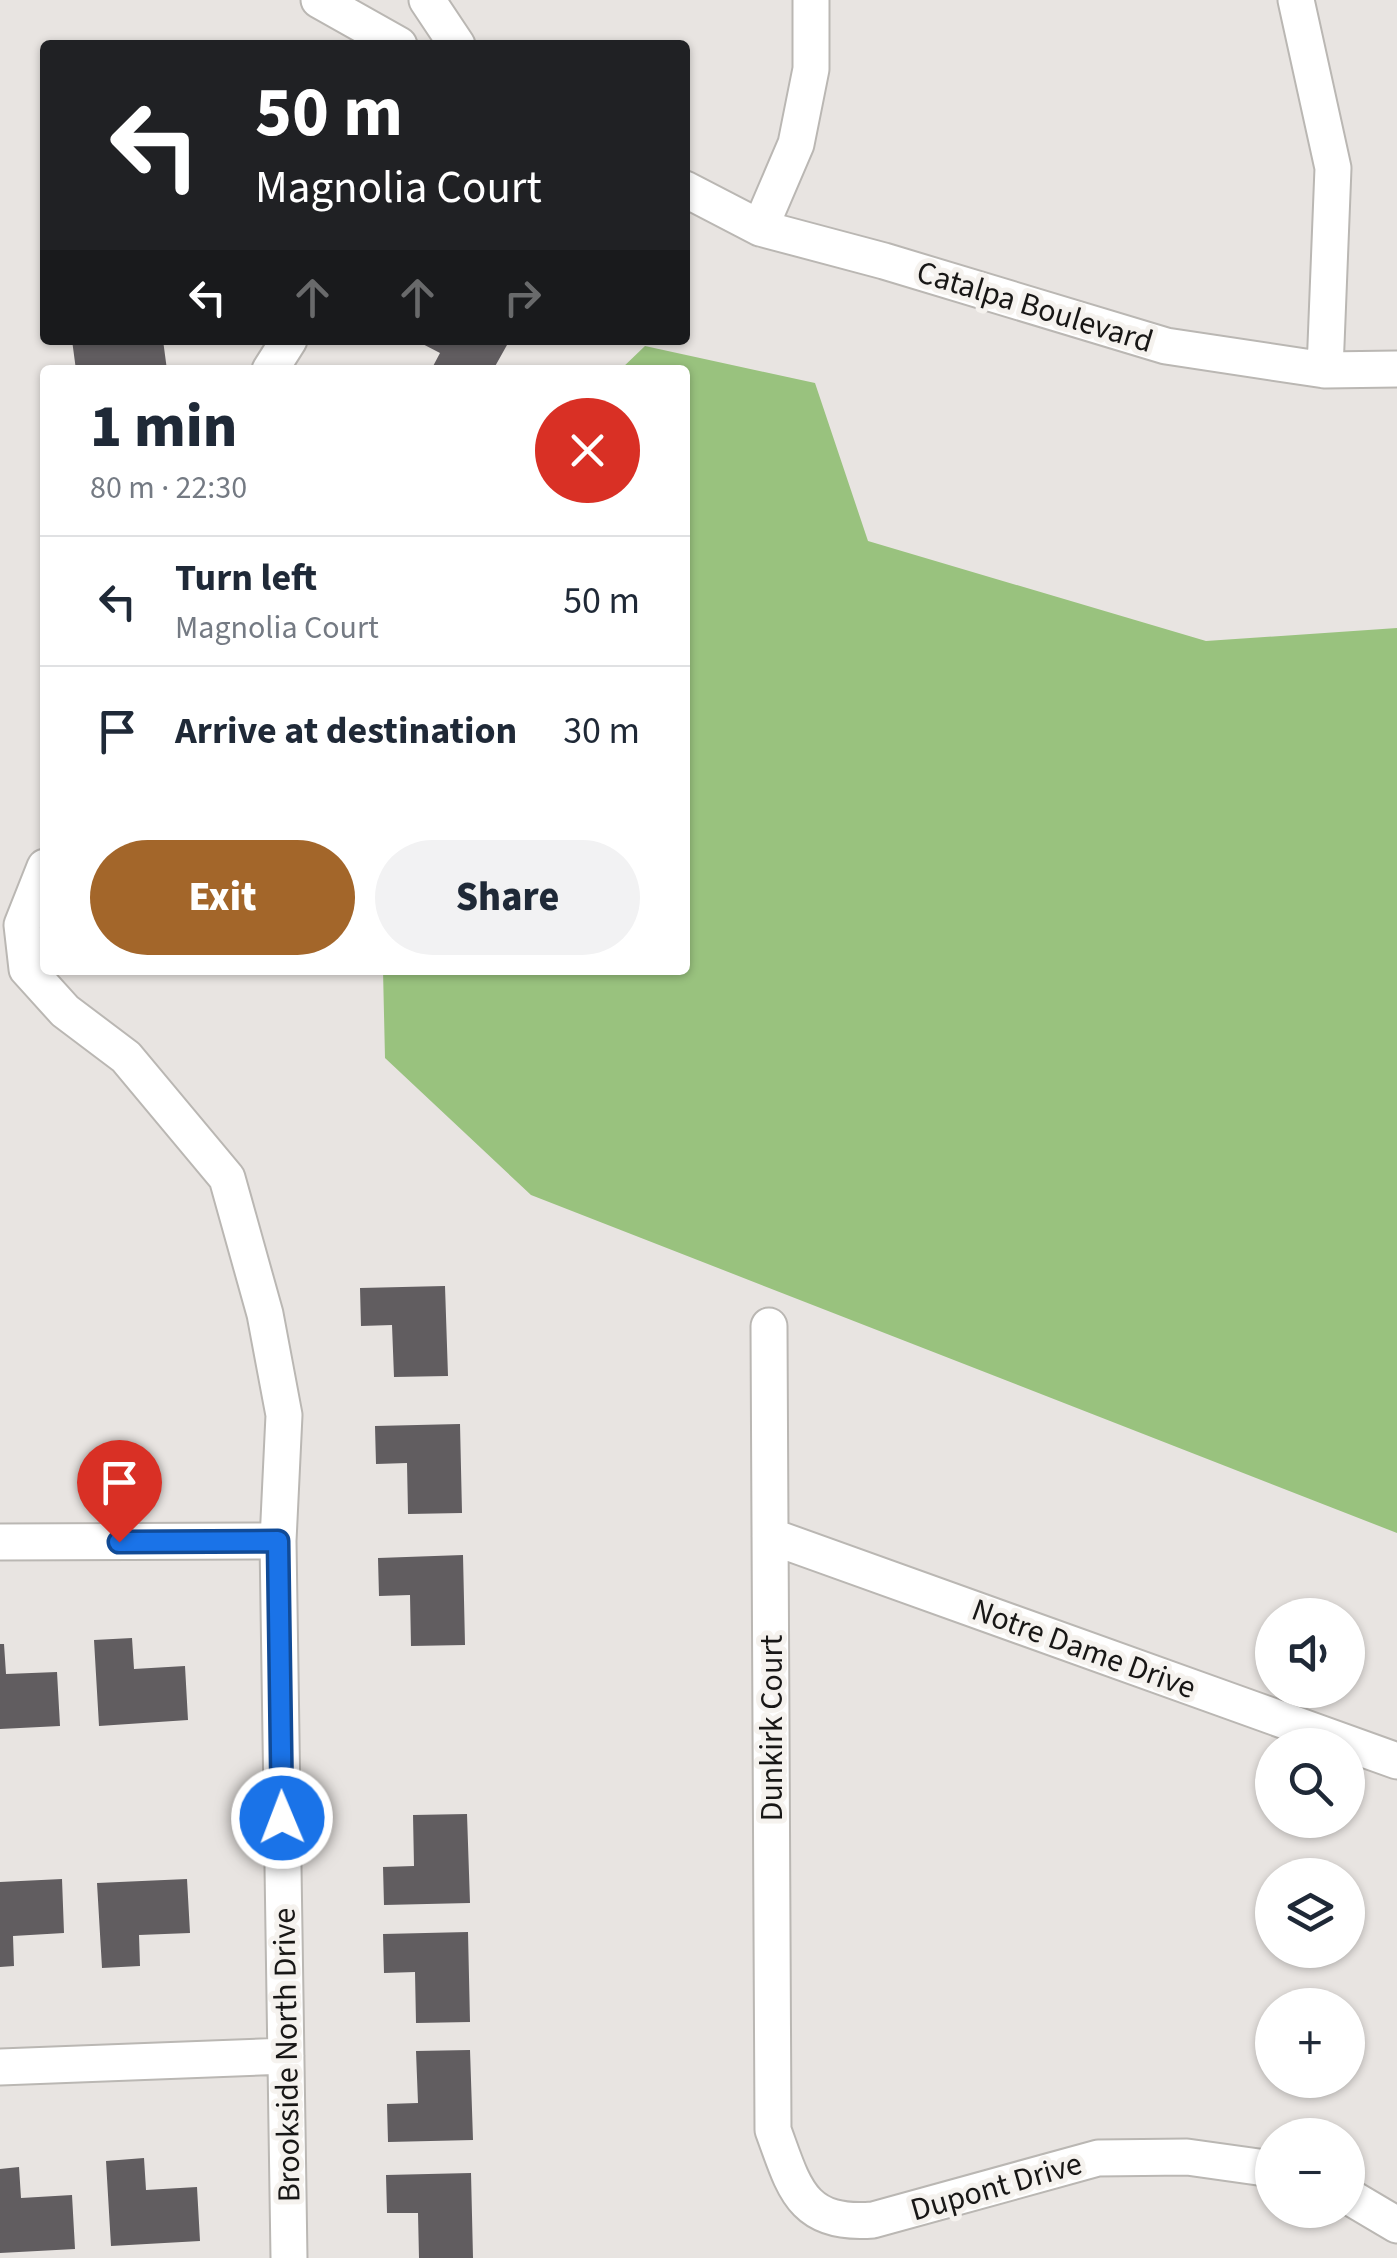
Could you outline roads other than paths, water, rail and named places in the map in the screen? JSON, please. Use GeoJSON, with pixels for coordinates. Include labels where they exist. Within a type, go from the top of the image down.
{"type":"FeatureCollection","features":[{"type":"Feature","properties":{"kind":"street"},"geometry":{"type":"LineString","coordinates":[[319,0],[390,40]]}},
{"type":"Feature","properties":{"kind":"street"},"geometry":{"type":"LineString","coordinates":[[427,0],[454,40]]}},
{"type":"Feature","properties":{"kind":"street"},"geometry":{"type":"LineString","coordinates":[[760,228],[796,144],[811,68],[811,0]]}},
{"type":"Feature","properties":{"kind":"street"},"geometry":{"type":"LineString","coordinates":[[1296,0],[1333,168],[1325,370]]}},
{"type":"Feature","properties":{"kind":"street","name":"Catalpa Boulevard"},"geometry":{"type":"LineString","coordinates":[[690,192],[760,228],[1166,346],[1325,370],[1397,368]]}},
{"type":"Feature","properties":{"kind":"street","name":"Brookside North Drive"},"geometry":{"type":"LineString","coordinates":[[40,879],[22,925],[26,969],[64,1011],[126,1056],[227,1178],[265,1314],[284,1415],[278,1541],[289,2258]]}},
{"type":"Feature","properties":{"kind":"street","name":"Dunkirk Court"},"geometry":{"type":"LineString","coordinates":[[769,1326],[773,2130]]}},
{"type":"Feature","properties":{"kind":"street","name":"Notre Dame Drive"},"geometry":{"type":"LineString","coordinates":[[770,1536],[1397,1761]]}},
{"type":"Feature","properties":{"kind":"street"},"geometry":{"type":"LineString","coordinates":[[0,1542],[278,1541]]}},
{"type":"Feature","properties":{"kind":"street"},"geometry":{"type":"LineString","coordinates":[[0,2068],[286,2056]]}},
{"type":"Feature","properties":{"kind":"street","name":"Dupont Drive"},"geometry":{"type":"LineString","coordinates":[[773,2130],[794,2187],[814,2210],[844,2223],[872,2220],[1098,2158],[1187,2157],[1255,2167]]}},
{"type":"Feature","properties":{"kind":"street"},"geometry":{"type":"LineString","coordinates":[[1365,2206],[1397,2225]]}}]}
